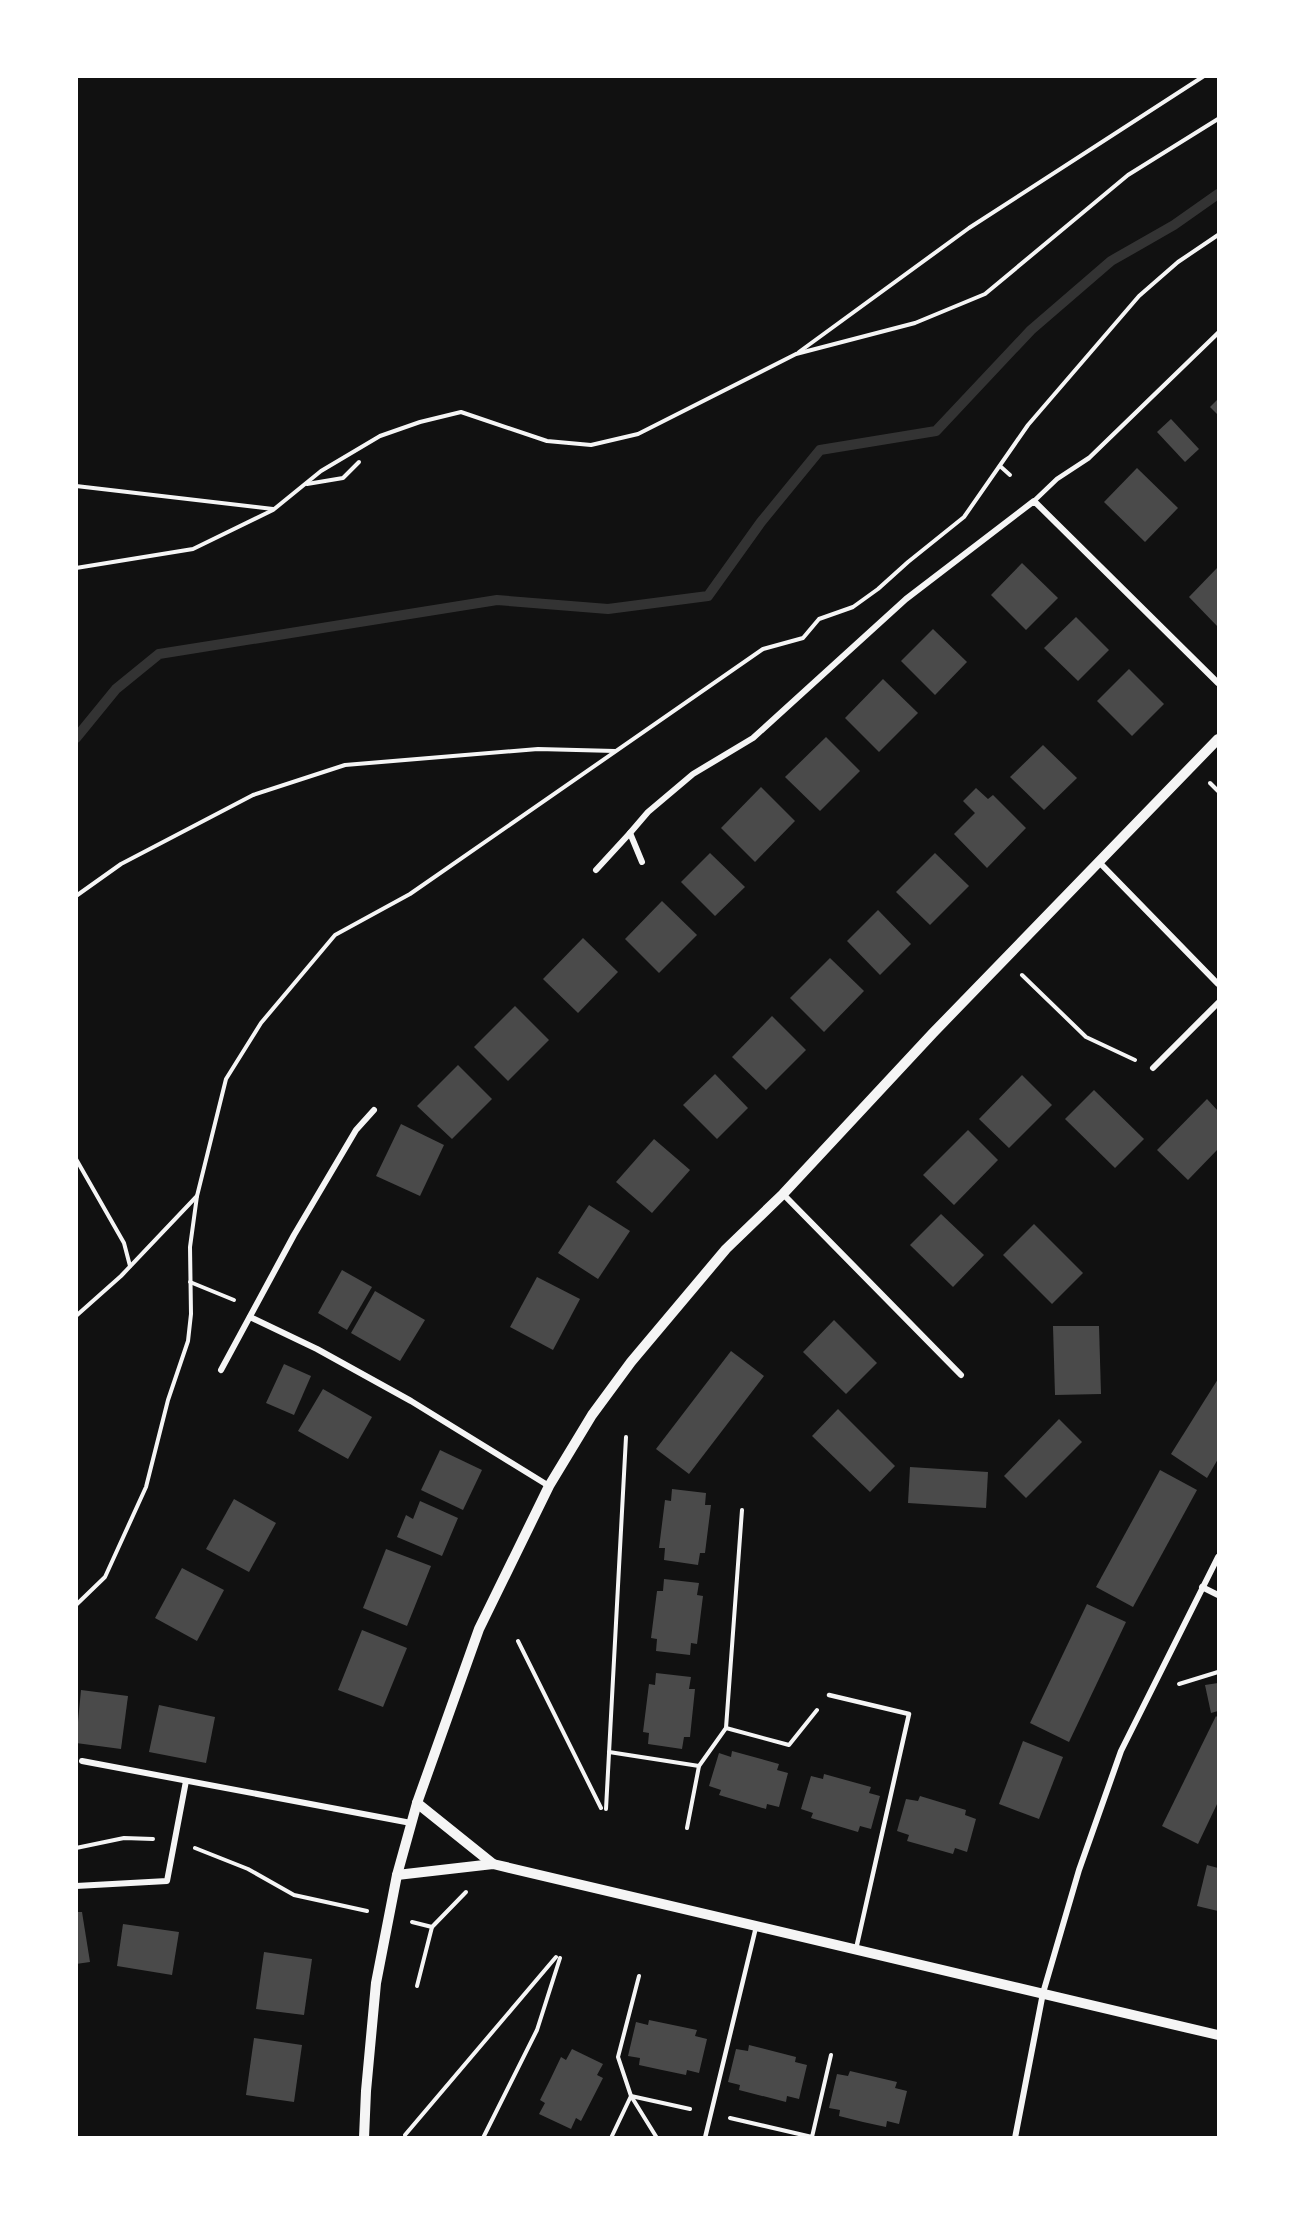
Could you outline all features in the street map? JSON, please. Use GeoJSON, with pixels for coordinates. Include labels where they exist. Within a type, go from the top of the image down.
{"type":"FeatureCollection","features":[{"type":"Feature","properties":{"kind":"street"},"geometry":{"type":"LineString","coordinates":[[596,870],[648,812],[693,774],[753,738],[906,599],[1034,501],[1218,683]]}},
{"type":"Feature","properties":{"kind":"street"},"geometry":{"type":"LineString","coordinates":[[364,2138],[376,1983],[397,1875],[417,1803],[479,1629],[549,1486],[592,1415],[631,1362],[726,1249],[783,1194],[1005,958],[1218,739]]}},
{"type":"Feature","properties":{"kind":"street"},"geometry":{"type":"LineString","coordinates":[[630,833],[642,862]]}},
{"type":"Feature","properties":{"kind":"street"},"geometry":{"type":"LineString","coordinates":[[1098,861],[1218,984]]}},
{"type":"Feature","properties":{"kind":"street"},"geometry":{"type":"LineString","coordinates":[[1153,1068],[1218,1003]]}},
{"type":"Feature","properties":{"kind":"street"},"geometry":{"type":"LineString","coordinates":[[221,1370],[294,1235],[356,1130],[374,1110]]}},
{"type":"Feature","properties":{"kind":"street"},"geometry":{"type":"LineString","coordinates":[[783,1194],[961,1376]]}},
{"type":"Feature","properties":{"kind":"street"},"geometry":{"type":"LineString","coordinates":[[250,1317],[317,1349],[411,1401],[549,1486]]}},
{"type":"Feature","properties":{"kind":"street"},"geometry":{"type":"LineString","coordinates":[[1015,2138],[1043,1993],[1078,1870],[1121,1751],[1218,1557]]}},
{"type":"Feature","properties":{"kind":"street"},"geometry":{"type":"LineString","coordinates":[[1202,1587],[1218,1595]]}},
{"type":"Feature","properties":{"kind":"street"},"geometry":{"type":"LineString","coordinates":[[82,1761],[411,1823]]}},
{"type":"Feature","properties":{"kind":"street"},"geometry":{"type":"LineString","coordinates":[[76,1886],[167,1881],[186,1781]]}},
{"type":"Feature","properties":{"kind":"street"},"geometry":{"type":"LineString","coordinates":[[417,1803],[493,1864]]}},
{"type":"Feature","properties":{"kind":"street"},"geometry":{"type":"LineString","coordinates":[[397,1875],[493,1864],[1218,2035]]}},
{"type":"Feature","properties":{"kind":"lane"},"geometry":{"type":"LineString","coordinates":[[1034,501],[1057,479],[1089,458],[1218,333]]}},
{"type":"Feature","properties":{"kind":"lane"},"geometry":{"type":"LineString","coordinates":[[829,1695],[909,1714],[856,1949]]}},
{"type":"Feature","properties":{"kind":"lane"},"geometry":{"type":"LineString","coordinates":[[705,2138],[756,1926]]}},
{"type":"Feature","properties":{"kind":"path"},"geometry":{"type":"LineString","coordinates":[[76,568],[193,549],[273,510],[321,471],[380,436],[420,422],[461,412],[547,441],[591,444],[638,434],[796,354],[969,228],[1204,76]]}},
{"type":"Feature","properties":{"kind":"path"},"geometry":{"type":"LineString","coordinates":[[796,354],[915,323],[985,294],[1128,174],[1218,119]]}},
{"type":"Feature","properties":{"kind":"path"},"geometry":{"type":"LineString","coordinates":[[76,1605],[105,1578],[147,1487],[168,1400],[188,1341],[191,1314],[190,1247],[197,1196],[226,1078],[261,1023],[335,935],[410,894],[763,649],[803,638],[819,619],[854,607],[878,589],[964,517],[1028,425],[1139,296],[1178,262],[1218,235]]}},
{"type":"Feature","properties":{"kind":"path"},"geometry":{"type":"LineString","coordinates":[[306,484],[343,478],[359,462]]}},
{"type":"Feature","properties":{"kind":"path"},"geometry":{"type":"LineString","coordinates":[[1000,466],[1010,475]]}},
{"type":"Feature","properties":{"kind":"path"},"geometry":{"type":"LineString","coordinates":[[76,486],[273,510]]}},
{"type":"Feature","properties":{"kind":"path"},"geometry":{"type":"LineString","coordinates":[[76,896],[121,864],[253,795],[345,765],[538,748],[615,751]]}},
{"type":"Feature","properties":{"kind":"path"},"geometry":{"type":"LineString","coordinates":[[1005,958],[1086,1037],[1153,1068]]}},
{"type":"Feature","properties":{"kind":"path"},"geometry":{"type":"LineString","coordinates":[[76,1159],[124,1243],[130,1266]]}},
{"type":"Feature","properties":{"kind":"path"},"geometry":{"type":"LineString","coordinates":[[76,1316],[130,1266],[197,1196]]}},
{"type":"Feature","properties":{"kind":"path"},"geometry":{"type":"LineString","coordinates":[[190,1282],[254,1308]]}},
{"type":"Feature","properties":{"kind":"path"},"geometry":{"type":"LineString","coordinates":[[518,1641],[603,1808],[609,1752],[626,1437]]}},
{"type":"Feature","properties":{"kind":"path"},"geometry":{"type":"LineString","coordinates":[[687,1828],[699,1766],[726,1728],[742,1510]]}},
{"type":"Feature","properties":{"kind":"path"},"geometry":{"type":"LineString","coordinates":[[1150,1692],[1218,1672]]}},
{"type":"Feature","properties":{"kind":"path"},"geometry":{"type":"LineString","coordinates":[[726,1728],[789,1745],[829,1695]]}},
{"type":"Feature","properties":{"kind":"path"},"geometry":{"type":"LineString","coordinates":[[609,1752],[699,1766]]}},
{"type":"Feature","properties":{"kind":"path"},"geometry":{"type":"LineString","coordinates":[[76,1848],[124,1838],[155,1839],[174,1843],[202,1850],[248,1869],[294,1895],[432,1928]]}},
{"type":"Feature","properties":{"kind":"path"},"geometry":{"type":"LineString","coordinates":[[417,1986],[432,1928],[493,1864]]}},
{"type":"Feature","properties":{"kind":"path"},"geometry":{"type":"LineString","coordinates":[[405,2135],[558,1957],[537,2030],[483,2138]]}},
{"type":"Feature","properties":{"kind":"path"},"geometry":{"type":"LineString","coordinates":[[611,2138],[631,2096],[657,2138]]}},
{"type":"Feature","properties":{"kind":"building"},"geometry":{"type":"Polygon","coordinates":[[[1218,399],[1218,415],[1210,407],[1218,399]]]}},
{"type":"Feature","properties":{"kind":"building"},"geometry":{"type":"Polygon","coordinates":[[[1171,419],[1199,449],[1185,462],[1157,432],[1171,419]]]}},
{"type":"Feature","properties":{"kind":"building"},"geometry":{"type":"Polygon","coordinates":[[[1137,468],[1178,508],[1145,542],[1104,502],[1137,468]]]}},
{"type":"Feature","properties":{"kind":"building"},"geometry":{"type":"Polygon","coordinates":[[[1022,563],[1058,598],[1026,630],[991,595],[1022,563]]]}},
{"type":"Feature","properties":{"kind":"building"},"geometry":{"type":"Polygon","coordinates":[[[1218,567],[1218,627],[1189,597],[1218,567]]]}},
{"type":"Feature","properties":{"kind":"building"},"geometry":{"type":"Polygon","coordinates":[[[1076,617],[1109,650],[1078,681],[1044,648],[1076,617]]]}},
{"type":"Feature","properties":{"kind":"building"},"geometry":{"type":"Polygon","coordinates":[[[933,629],[967,662],[935,695],[901,661],[933,629]]]}},
{"type":"Feature","properties":{"kind":"building"},"geometry":{"type":"Polygon","coordinates":[[[1129,669],[1164,704],[1132,736],[1097,701],[1129,669]]]}},
{"type":"Feature","properties":{"kind":"building"},"geometry":{"type":"Polygon","coordinates":[[[883,679],[918,713],[879,752],[845,718],[883,679]]]}},
{"type":"Feature","properties":{"kind":"building"},"geometry":{"type":"Polygon","coordinates":[[[826,737],[860,771],[820,811],[785,777],[826,737]]]}},
{"type":"Feature","properties":{"kind":"building"},"geometry":{"type":"Polygon","coordinates":[[[1043,745],[1077,778],[1044,810],[1010,777],[1043,745]]]}},
{"type":"Feature","properties":{"kind":"building"},"geometry":{"type":"Polygon","coordinates":[[[761,787],[795,821],[755,862],[721,828],[761,787]]]}},
{"type":"Feature","properties":{"kind":"building"},"geometry":{"type":"Polygon","coordinates":[[[976,788],[988,799],[993,795],[1026,828],[987,868],[954,834],[975,813],[963,801],[976,788]]]}},
{"type":"Feature","properties":{"kind":"building"},"geometry":{"type":"Polygon","coordinates":[[[710,853],[745,887],[715,916],[681,882],[710,853]]]}},
{"type":"Feature","properties":{"kind":"building"},"geometry":{"type":"Polygon","coordinates":[[[935,853],[969,886],[930,925],[896,892],[935,853]]]}},
{"type":"Feature","properties":{"kind":"building"},"geometry":{"type":"Polygon","coordinates":[[[662,901],[697,935],[659,973],[625,939],[662,901]]]}},
{"type":"Feature","properties":{"kind":"building"},"geometry":{"type":"Polygon","coordinates":[[[878,910],[911,944],[880,975],[847,941],[878,910]]]}},
{"type":"Feature","properties":{"kind":"building"},"geometry":{"type":"Polygon","coordinates":[[[583,938],[618,972],[578,1013],[543,979],[583,938]]]}},
{"type":"Feature","properties":{"kind":"building"},"geometry":{"type":"Polygon","coordinates":[[[830,958],[864,991],[824,1032],[790,998],[830,958]]]}},
{"type":"Feature","properties":{"kind":"building"},"geometry":{"type":"Polygon","coordinates":[[[515,1006],[549,1040],[508,1081],[474,1047],[515,1006]]]}},
{"type":"Feature","properties":{"kind":"building"},"geometry":{"type":"Polygon","coordinates":[[[772,1016],[806,1050],[766,1090],[732,1057],[772,1016]]]}},
{"type":"Feature","properties":{"kind":"building"},"geometry":{"type":"Polygon","coordinates":[[[458,1065],[492,1099],[452,1139],[417,1106],[458,1065]]]}},
{"type":"Feature","properties":{"kind":"building"},"geometry":{"type":"Polygon","coordinates":[[[715,1074],[748,1108],[717,1139],[683,1105],[715,1074]]]}},
{"type":"Feature","properties":{"kind":"building"},"geometry":{"type":"Polygon","coordinates":[[[1022,1075],[1052,1105],[1009,1148],[979,1119],[1022,1075]]]}},
{"type":"Feature","properties":{"kind":"building"},"geometry":{"type":"Polygon","coordinates":[[[1094,1090],[1144,1139],[1115,1168],[1065,1119],[1094,1090]]]}},
{"type":"Feature","properties":{"kind":"building"},"geometry":{"type":"Polygon","coordinates":[[[1207,1099],[1218,1111],[1218,1149],[1188,1180],[1157,1150],[1207,1099]]]}},
{"type":"Feature","properties":{"kind":"building"},"geometry":{"type":"Polygon","coordinates":[[[401,1124],[444,1145],[420,1196],[376,1176],[401,1124]]]}},
{"type":"Feature","properties":{"kind":"building"},"geometry":{"type":"Polygon","coordinates":[[[968,1130],[998,1160],[954,1205],[923,1175],[968,1130]]]}},
{"type":"Feature","properties":{"kind":"building"},"geometry":{"type":"Polygon","coordinates":[[[654,1139],[690,1170],[652,1213],[616,1182],[654,1139]]]}},
{"type":"Feature","properties":{"kind":"building"},"geometry":{"type":"Polygon","coordinates":[[[589,1205],[630,1231],[598,1279],[558,1253],[589,1205]]]}},
{"type":"Feature","properties":{"kind":"building"},"geometry":{"type":"Polygon","coordinates":[[[941,1214],[984,1255],[953,1287],[910,1245],[941,1214]]]}},
{"type":"Feature","properties":{"kind":"building"},"geometry":{"type":"Polygon","coordinates":[[[1034,1224],[1083,1273],[1052,1304],[1003,1255],[1034,1224]]]}},
{"type":"Feature","properties":{"kind":"building"},"geometry":{"type":"Polygon","coordinates":[[[342,1270],[372,1287],[347,1330],[318,1313],[342,1270]]]}},
{"type":"Feature","properties":{"kind":"building"},"geometry":{"type":"Polygon","coordinates":[[[537,1277],[580,1299],[553,1350],[510,1327],[537,1277]]]}},
{"type":"Feature","properties":{"kind":"building"},"geometry":{"type":"Polygon","coordinates":[[[375,1291],[425,1320],[400,1361],[351,1333],[375,1291]]]}},
{"type":"Feature","properties":{"kind":"building"},"geometry":{"type":"Polygon","coordinates":[[[834,1320],[877,1363],[846,1394],[803,1352],[834,1320]]]}},
{"type":"Feature","properties":{"kind":"building"},"geometry":{"type":"Polygon","coordinates":[[[1053,1326],[1099,1326],[1101,1394],[1055,1395],[1053,1326]]]}},
{"type":"Feature","properties":{"kind":"building"},"geometry":{"type":"Polygon","coordinates":[[[731,1351],[764,1376],[689,1474],[656,1449],[731,1351]]]}},
{"type":"Feature","properties":{"kind":"building"},"geometry":{"type":"Polygon","coordinates":[[[284,1364],[311,1376],[294,1415],[266,1403],[284,1364]]]}},
{"type":"Feature","properties":{"kind":"building"},"geometry":{"type":"Polygon","coordinates":[[[1218,1379],[1218,1459],[1207,1478],[1171,1454],[1218,1379]]]}},
{"type":"Feature","properties":{"kind":"building"},"geometry":{"type":"Polygon","coordinates":[[[323,1389],[372,1417],[348,1459],[298,1431],[323,1389]]]}},
{"type":"Feature","properties":{"kind":"building"},"geometry":{"type":"Polygon","coordinates":[[[838,1409],[895,1466],[870,1492],[812,1436],[838,1409]]]}},
{"type":"Feature","properties":{"kind":"building"},"geometry":{"type":"Polygon","coordinates":[[[1059,1419],[1082,1442],[1026,1498],[1004,1476],[1059,1419]]]}},
{"type":"Feature","properties":{"kind":"building"},"geometry":{"type":"Polygon","coordinates":[[[440,1450],[482,1470],[463,1510],[421,1490],[440,1450]]]}},
{"type":"Feature","properties":{"kind":"building"},"geometry":{"type":"Polygon","coordinates":[[[910,1467],[988,1472],[986,1508],[908,1503],[910,1467]]]}},
{"type":"Feature","properties":{"kind":"building"},"geometry":{"type":"Polygon","coordinates":[[[1160,1470],[1197,1490],[1133,1607],[1096,1587],[1160,1470]]]}},
{"type":"Feature","properties":{"kind":"building"},"geometry":{"type":"Polygon","coordinates":[[[672,1489],[706,1493],[705,1505],[711,1505],[705,1553],[700,1553],[698,1565],[664,1560],[665,1548],[659,1548],[665,1500],[671,1501],[672,1489]]]}},
{"type":"Feature","properties":{"kind":"building"},"geometry":{"type":"Polygon","coordinates":[[[234,1499],[276,1523],[249,1572],[206,1549],[234,1499]]]}},
{"type":"Feature","properties":{"kind":"building"},"geometry":{"type":"Polygon","coordinates":[[[420,1501],[458,1518],[442,1556],[397,1537],[406,1515],[413,1519],[420,1501]]]}},
{"type":"Feature","properties":{"kind":"building"},"geometry":{"type":"Polygon","coordinates":[[[386,1549],[431,1566],[407,1626],[363,1608],[386,1549]]]}},
{"type":"Feature","properties":{"kind":"building"},"geometry":{"type":"Polygon","coordinates":[[[182,1568],[224,1590],[197,1641],[155,1618],[182,1568]]]}},
{"type":"Feature","properties":{"kind":"building"},"geometry":{"type":"Polygon","coordinates":[[[664,1579],[699,1583],[697,1595],[703,1596],[697,1644],[691,1643],[690,1655],[656,1651],[657,1639],[651,1638],[657,1591],[663,1591],[664,1579]]]}},
{"type":"Feature","properties":{"kind":"building"},"geometry":{"type":"Polygon","coordinates":[[[1087,1604],[1126,1622],[1069,1742],[1030,1723],[1087,1604]]]}},
{"type":"Feature","properties":{"kind":"building"},"geometry":{"type":"Polygon","coordinates":[[[362,1630],[407,1648],[383,1707],[338,1690],[362,1630]]]}},
{"type":"Feature","properties":{"kind":"building"},"geometry":{"type":"Polygon","coordinates":[[[656,1673],[691,1677],[689,1689],[695,1689],[690,1737],[684,1737],[682,1749],[648,1744],[649,1733],[643,1732],[649,1684],[655,1685],[656,1673]]]}},
{"type":"Feature","properties":{"kind":"building"},"geometry":{"type":"Polygon","coordinates":[[[1218,1683],[1218,1711],[1211,1713],[1205,1685],[1218,1683]]]}},
{"type":"Feature","properties":{"kind":"building"},"geometry":{"type":"Polygon","coordinates":[[[81,1690],[128,1696],[121,1749],[76,1743],[81,1690]]]}},
{"type":"Feature","properties":{"kind":"building"},"geometry":{"type":"Polygon","coordinates":[[[159,1705],[215,1717],[206,1763],[149,1752],[159,1705]]]}},
{"type":"Feature","properties":{"kind":"building"},"geometry":{"type":"Polygon","coordinates":[[[1216,1716],[1218,1718],[1218,1802],[1198,1844],[1162,1826],[1216,1716]]]}},
{"type":"Feature","properties":{"kind":"building"},"geometry":{"type":"Polygon","coordinates":[[[1023,1741],[1063,1757],[1039,1819],[999,1804],[1023,1741]]]}},
{"type":"Feature","properties":{"kind":"building"},"geometry":{"type":"Polygon","coordinates":[[[732,1751],[779,1764],[777,1770],[788,1773],[779,1807],[767,1804],[766,1809],[719,1795],[721,1790],[709,1786],[719,1753],[731,1757],[732,1751]]]}},
{"type":"Feature","properties":{"kind":"building"},"geometry":{"type":"Polygon","coordinates":[[[824,1774],[871,1787],[869,1793],[880,1796],[871,1829],[860,1826],[858,1832],[811,1818],[813,1813],[801,1809],[811,1776],[823,1779],[824,1774]]]}},
{"type":"Feature","properties":{"kind":"building"},"geometry":{"type":"Polygon","coordinates":[[[920,1796],[966,1810],[965,1815],[976,1819],[967,1852],[955,1848],[953,1854],[907,1841],[909,1835],[897,1831],[906,1799],[918,1801],[920,1796]]]}},
{"type":"Feature","properties":{"kind":"building"},"geometry":{"type":"Polygon","coordinates":[[[1207,1865],[1218,1868],[1218,1911],[1197,1906],[1207,1865]]]}},
{"type":"Feature","properties":{"kind":"building"},"geometry":{"type":"Polygon","coordinates":[[[76,1912],[82,1912],[90,1962],[76,1964],[76,1912]]]}},
{"type":"Feature","properties":{"kind":"building"},"geometry":{"type":"Polygon","coordinates":[[[123,1924],[179,1932],[172,1975],[117,1966],[123,1924]]]}},
{"type":"Feature","properties":{"kind":"building"},"geometry":{"type":"Polygon","coordinates":[[[264,1952],[312,1959],[304,2015],[256,2009],[264,1952]]]}},
{"type":"Feature","properties":{"kind":"building"},"geometry":{"type":"Polygon","coordinates":[[[649,2020],[697,2030],[695,2036],[707,2039],[699,2073],[687,2070],[686,2075],[639,2065],[640,2058],[628,2056],[636,2022],[648,2025],[649,2020]]]}},
{"type":"Feature","properties":{"kind":"building"},"geometry":{"type":"Polygon","coordinates":[[[254,2038],[302,2045],[294,2102],[246,2095],[254,2038]]]}},
{"type":"Feature","properties":{"kind":"building"},"geometry":{"type":"Polygon","coordinates":[[[749,2045],[796,2057],[795,2062],[807,2065],[799,2099],[787,2096],[786,2102],[739,2090],[740,2085],[728,2082],[736,2049],[748,2051],[749,2045]]]}},
{"type":"Feature","properties":{"kind":"building"},"geometry":{"type":"Polygon","coordinates":[[[572,2049],[603,2064],[597,2075],[603,2078],[581,2121],[576,2118],[571,2129],[539,2114],[545,2103],[540,2100],[561,2057],[566,2060],[572,2049]]]}},
{"type":"Feature","properties":{"kind":"building"},"geometry":{"type":"Polygon","coordinates":[[[850,2071],[897,2082],[895,2088],[907,2091],[899,2124],[887,2121],[886,2127],[863,2122],[839,2116],[840,2110],[829,2108],[837,2074],[848,2076],[850,2071]]]}},
{"type":"Feature","properties":{"kind":"waterway"},"geometry":{"type":"LineString","coordinates":[[76,738],[116,689],[159,654],[497,600],[608,609],[708,596],[761,522],[820,450],[936,431],[1031,330],[1111,261],[1174,225],[1218,194]]}}]}
